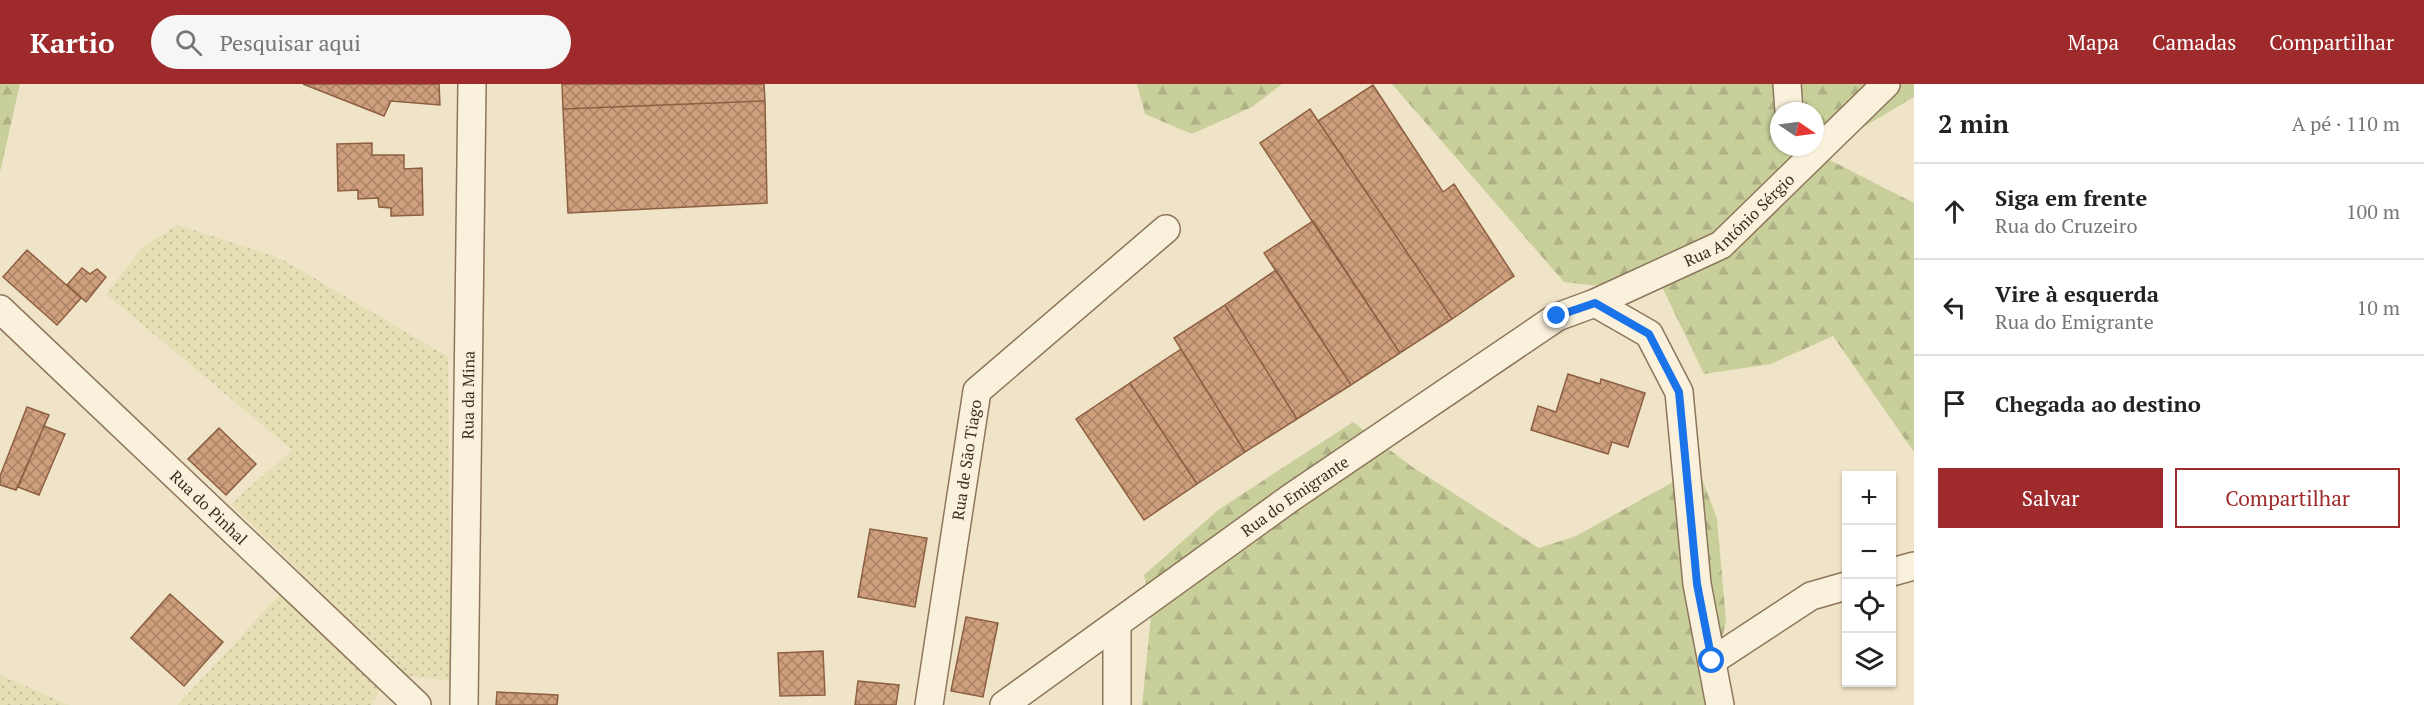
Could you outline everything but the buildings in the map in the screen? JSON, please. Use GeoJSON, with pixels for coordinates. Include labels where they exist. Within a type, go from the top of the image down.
{"type":"FeatureCollection","features":[{"type":"Feature","properties":{"kind":"street","name":"Rua da Mina"},"geometry":{"type":"LineString","coordinates":[[464,705],[472,84]]}},
{"type":"Feature","properties":{"kind":"street"},"geometry":{"type":"LineString","coordinates":[[1787,84],[1789,102]]}},
{"type":"Feature","properties":{"kind":"street","name":"Rua António Sérgio"},"geometry":{"type":"LineString","coordinates":[[1595,303],[1721,245],[1794,160],[1886,84]]}},
{"type":"Feature","properties":{"kind":"street","name":"Rua de São Tiago"},"geometry":{"type":"LineString","coordinates":[[929,705],[977,391],[1166,229]]}},
{"type":"Feature","properties":{"kind":"street"},"geometry":{"type":"LineString","coordinates":[[1595,303],[1649,334],[1679,392],[1697,584],[1720,705]]}},
{"type":"Feature","properties":{"kind":"street","name":"Rua do Emigrante"},"geometry":{"type":"LineString","coordinates":[[1005,705],[1289,500],[1557,316],[1595,303]]}},
{"type":"Feature","properties":{"kind":"street","name":"Rua do Pinhal"},"geometry":{"type":"LineString","coordinates":[[0,309],[417,705]]}},
{"type":"Feature","properties":{"kind":"street"},"geometry":{"type":"LineString","coordinates":[[1896,571],[1914,566]]}},
{"type":"Feature","properties":{"kind":"street"},"geometry":{"type":"LineString","coordinates":[[1712,661],[1811,596],[1842,587]]}},
{"type":"Feature","properties":{"kind":"street"},"geometry":{"type":"LineString","coordinates":[[1117,624],[1117,705]]}},
{"type":"Feature","properties":{"kind":"shaded area"},"geometry":{"type":"Polygon","coordinates":[[[178,225],[282,259],[448,357],[451,681],[390,674],[371,705],[178,705],[300,572],[231,504],[292,450],[106,294],[144,246],[178,225]]]}},
{"type":"Feature","properties":{"kind":"shaded area"},"geometry":{"type":"Polygon","coordinates":[[[0,675],[69,705],[0,705],[0,675]]]}},
{"type":"Feature","properties":{"kind":"green space"},"geometry":{"type":"Polygon","coordinates":[[[0,84],[20,84],[0,172],[0,84]]]}},
{"type":"Feature","properties":{"kind":"green space"},"geometry":{"type":"Polygon","coordinates":[[[1137,84],[1282,84],[1252,107],[1192,134],[1145,114],[1137,84]]]}},
{"type":"Feature","properties":{"kind":"green space"},"geometry":{"type":"Polygon","coordinates":[[[1392,84],[1914,84],[1914,97],[1824,150],[1824,102],[1770,102],[1770,156],[1822,156],[1914,203],[1914,452],[1833,336],[1771,364],[1704,374],[1651,264],[1599,286],[1564,282],[1392,84]]]}},
{"type":"Feature","properties":{"kind":"green space"},"geometry":{"type":"Polygon","coordinates":[[[1353,422],[1411,466],[1539,548],[1576,536],[1698,468],[1717,519],[1726,621],[1707,705],[1142,705],[1152,606],[1144,575],[1218,510],[1353,422]]]}},
{"type":"Feature","properties":{"kind":"route"},"geometry":{"type":"LineString","coordinates":[[1557,316],[1595,303],[1649,334],[1679,392],[1697,584],[1712,661]]}}]}
